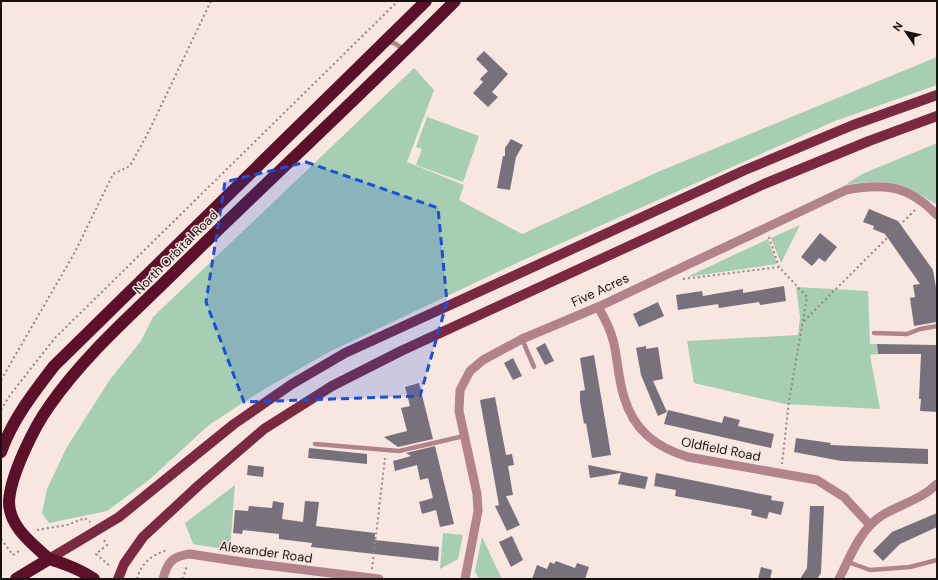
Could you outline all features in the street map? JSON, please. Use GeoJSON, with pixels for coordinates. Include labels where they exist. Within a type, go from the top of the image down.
{"type":"FeatureCollection","features":[{"type":"Feature","properties":{"kind":"highway","name":"North Orbital Road"},"geometry":{"type":"LineString","coordinates":[[1,452],[16,419],[33,393],[54,366],[426,1]]}},
{"type":"Feature","properties":{"kind":"highway","name":"North Orbital Road"},"geometry":{"type":"LineString","coordinates":[[49,559],[16,525],[9,504],[11,487],[17,469],[28,444],[49,407],[72,376],[95,350],[455,1]]}},
{"type":"Feature","properties":{"kind":"highway"},"geometry":{"type":"LineString","coordinates":[[16,579],[49,559],[70,565],[94,579]]}},
{"type":"Feature","properties":{"kind":"main road"},"geometry":{"type":"LineString","coordinates":[[49,559],[119,517],[234,424],[292,384],[346,353],[745,170],[853,125],[937,95]]}},
{"type":"Feature","properties":{"kind":"main road"},"geometry":{"type":"LineString","coordinates":[[118,579],[124,564],[143,537],[198,485],[264,429],[332,386],[400,351],[764,184],[869,141],[937,116]]}},
{"type":"Feature","properties":{"kind":"street","name":"Five Acres"},"geometry":{"type":"LineString","coordinates":[[465,579],[478,511],[477,494],[458,411],[460,390],[470,371],[483,360],[522,339],[598,306],[846,190],[867,186],[883,186],[893,188],[907,192],[923,202],[937,215]]}},
{"type":"Feature","properties":{"kind":"street","name":"Oldfield Road"},"geometry":{"type":"LineString","coordinates":[[598,306],[608,325],[613,340],[624,397],[631,416],[658,445],[671,452],[688,457],[816,480],[830,487],[844,497],[870,525]]}},
{"type":"Feature","properties":{"kind":"street"},"geometry":{"type":"LineString","coordinates":[[839,579],[860,539],[870,525],[888,512],[930,492],[937,484]]}},
{"type":"Feature","properties":{"kind":"street","name":"Alexander Road"},"geometry":{"type":"LineString","coordinates":[[180,555],[190,554],[375,579]]}},
{"type":"Feature","properties":{"kind":"street"},"geometry":{"type":"LineString","coordinates":[[163,579],[170,562],[180,555]]}},
{"type":"Feature","properties":{"kind":"lane"},"geometry":{"type":"LineString","coordinates":[[384,41],[394,43],[406,50]]}},
{"type":"Feature","properties":{"kind":"lane"},"geometry":{"type":"LineString","coordinates":[[874,333],[908,334],[920,329],[937,326]]}},
{"type":"Feature","properties":{"kind":"lane"},"geometry":{"type":"LineString","coordinates":[[522,339],[534,367]]}},
{"type":"Feature","properties":{"kind":"lane"},"geometry":{"type":"LineString","coordinates":[[314,444],[399,451],[464,436]]}},
{"type":"Feature","properties":{"kind":"lane"},"geometry":{"type":"LineString","coordinates":[[848,562],[870,570],[910,567],[937,560]]}},
{"type":"Feature","properties":{"kind":"path"},"geometry":{"type":"LineString","coordinates":[[1,380],[75,252],[113,174],[130,166],[149,131],[211,1]]}},
{"type":"Feature","properties":{"kind":"path"},"geometry":{"type":"LineString","coordinates":[[1,410],[10,395],[55,338],[398,1]]}},
{"type":"Feature","properties":{"kind":"path"},"geometry":{"type":"LineString","coordinates":[[803,322],[923,202]]}},
{"type":"Feature","properties":{"kind":"path"},"geometry":{"type":"LineString","coordinates":[[765,228],[779,267],[807,297],[789,401],[781,473]]}},
{"type":"Feature","properties":{"kind":"path"},"geometry":{"type":"LineString","coordinates":[[678,280],[779,267]]}},
{"type":"Feature","properties":{"kind":"path"},"geometry":{"type":"LineString","coordinates":[[375,579],[386,450]]}},
{"type":"Feature","properties":{"kind":"path"},"geometry":{"type":"LineString","coordinates":[[37,530],[67,525],[85,518],[93,524]]}},
{"type":"Feature","properties":{"kind":"path"},"geometry":{"type":"LineString","coordinates":[[1,539],[13,555],[19,551]]}},
{"type":"Feature","properties":{"kind":"path"},"geometry":{"type":"LineString","coordinates":[[104,540],[108,545],[96,554],[110,566]]}},
{"type":"Feature","properties":{"kind":"path"},"geometry":{"type":"LineString","coordinates":[[137,579],[141,568],[148,559],[155,555],[177,548],[180,555]]}},
{"type":"Feature","properties":{"kind":"highlighted area"},"geometry":{"type":"Polygon","coordinates":[[[306,162],[438,208],[447,302],[420,396],[244,402],[206,302],[225,182],[306,162]]]}},
{"type":"Feature","properties":{"kind":"green space"},"geometry":{"type":"Polygon","coordinates":[[[937,57],[937,85],[835,121],[519,262],[329,352],[261,391],[209,425],[150,479],[107,511],[49,523],[42,513],[47,489],[67,447],[111,378],[141,341],[153,317],[414,68],[434,90],[407,162],[464,185],[459,200],[522,234],[660,171],[937,57]]]}},
{"type":"Feature","properties":{"kind":"green space"},"geometry":{"type":"Polygon","coordinates":[[[427,117],[479,136],[463,182],[416,165],[422,149],[416,147],[427,117]]]}},
{"type":"Feature","properties":{"kind":"green space"},"geometry":{"type":"Polygon","coordinates":[[[937,143],[937,205],[904,187],[894,184],[872,182],[845,185],[862,174],[937,143]]]}},
{"type":"Feature","properties":{"kind":"green space"},"geometry":{"type":"Polygon","coordinates":[[[800,225],[781,263],[771,238],[800,225]]]}},
{"type":"Feature","properties":{"kind":"green space"},"geometry":{"type":"Polygon","coordinates":[[[768,239],[777,264],[687,277],[768,239]]]}},
{"type":"Feature","properties":{"kind":"green space"},"geometry":{"type":"Polygon","coordinates":[[[796,287],[868,291],[870,344],[877,344],[878,354],[870,355],[880,409],[785,404],[694,383],[687,341],[798,335],[800,317],[796,287]]]}},
{"type":"Feature","properties":{"kind":"green space"},"geometry":{"type":"Polygon","coordinates":[[[235,485],[230,550],[193,544],[185,523],[235,485]]]}},
{"type":"Feature","properties":{"kind":"green space"},"geometry":{"type":"Polygon","coordinates":[[[443,533],[463,535],[458,559],[440,569],[443,533]]]}},
{"type":"Feature","properties":{"kind":"green space"},"geometry":{"type":"Polygon","coordinates":[[[482,537],[502,579],[479,579],[475,571],[482,537]]]}},
{"type":"Feature","properties":{"kind":"building"},"geometry":{"type":"Polygon","coordinates":[[[484,51],[508,74],[492,92],[498,97],[488,107],[473,93],[483,82],[480,79],[488,71],[476,59],[484,51]]]}},
{"type":"Feature","properties":{"kind":"building"},"geometry":{"type":"Polygon","coordinates":[[[511,139],[523,145],[516,157],[510,190],[497,188],[503,156],[505,156],[505,148],[511,139]]]}},
{"type":"Feature","properties":{"kind":"building"},"geometry":{"type":"Polygon","coordinates":[[[869,209],[898,221],[933,270],[937,293],[937,322],[914,326],[910,298],[915,297],[913,285],[920,284],[885,234],[873,229],[874,226],[863,222],[869,209]]]}},
{"type":"Feature","properties":{"kind":"building"},"geometry":{"type":"Polygon","coordinates":[[[820,233],[837,247],[825,262],[819,258],[812,266],[801,257],[820,233]]]}},
{"type":"Feature","properties":{"kind":"building"},"geometry":{"type":"Polygon","coordinates":[[[784,286],[786,301],[760,305],[759,302],[719,308],[718,304],[678,310],[676,295],[702,291],[703,296],[743,289],[743,293],[784,286]]]}},
{"type":"Feature","properties":{"kind":"building"},"geometry":{"type":"Polygon","coordinates":[[[658,302],[664,316],[639,327],[633,314],[658,302]]]}},
{"type":"Feature","properties":{"kind":"building"},"geometry":{"type":"Polygon","coordinates":[[[545,343],[554,361],[545,365],[536,348],[545,343]]]}},
{"type":"Feature","properties":{"kind":"building"},"geometry":{"type":"Polygon","coordinates":[[[877,344],[937,345],[937,412],[920,411],[921,399],[919,399],[921,354],[878,354],[877,344]]]}},
{"type":"Feature","properties":{"kind":"building"},"geometry":{"type":"Polygon","coordinates":[[[646,346],[646,349],[658,347],[663,379],[653,381],[667,412],[658,416],[641,375],[636,348],[646,346]]]}},
{"type":"Feature","properties":{"kind":"building"},"geometry":{"type":"Polygon","coordinates":[[[594,355],[611,455],[592,458],[586,423],[584,424],[580,401],[580,391],[585,390],[580,358],[594,355]]]}},
{"type":"Feature","properties":{"kind":"building"},"geometry":{"type":"Polygon","coordinates":[[[513,358],[522,376],[513,380],[504,363],[513,358]]]}},
{"type":"Feature","properties":{"kind":"building"},"geometry":{"type":"Polygon","coordinates":[[[419,383],[433,439],[398,447],[384,437],[407,431],[401,408],[410,406],[405,387],[419,383]]]}},
{"type":"Feature","properties":{"kind":"building"},"geometry":{"type":"Polygon","coordinates":[[[495,397],[506,455],[512,454],[514,465],[508,466],[513,495],[506,496],[520,525],[507,531],[495,506],[499,505],[480,400],[495,397]]]}},
{"type":"Feature","properties":{"kind":"building"},"geometry":{"type":"Polygon","coordinates":[[[668,410],[722,423],[724,416],[740,420],[738,426],[774,434],[771,448],[664,424],[668,410]]]}},
{"type":"Feature","properties":{"kind":"building"},"geometry":{"type":"Polygon","coordinates":[[[796,438],[831,443],[830,445],[928,449],[928,464],[841,461],[794,452],[796,438]]]}},
{"type":"Feature","properties":{"kind":"building"},"geometry":{"type":"Polygon","coordinates":[[[435,446],[454,524],[440,527],[436,510],[422,514],[419,502],[433,498],[428,478],[420,480],[417,465],[395,471],[393,461],[411,456],[406,453],[435,446]]]}},
{"type":"Feature","properties":{"kind":"building"},"geometry":{"type":"Polygon","coordinates":[[[309,448],[367,454],[367,464],[308,458],[309,448]]]}},
{"type":"Feature","properties":{"kind":"building"},"geometry":{"type":"Polygon","coordinates":[[[248,465],[264,467],[263,477],[247,475],[248,465]]]}},
{"type":"Feature","properties":{"kind":"building"},"geometry":{"type":"Polygon","coordinates":[[[588,465],[648,477],[645,489],[618,484],[621,473],[590,478],[588,465]]]}},
{"type":"Feature","properties":{"kind":"building"},"geometry":{"type":"Polygon","coordinates":[[[656,473],[772,496],[771,500],[784,502],[781,515],[769,512],[767,519],[751,515],[752,510],[675,496],[676,490],[654,486],[656,473]]]}},
{"type":"Feature","properties":{"kind":"building"},"geometry":{"type":"Polygon","coordinates":[[[273,501],[284,503],[282,519],[303,522],[305,501],[319,502],[316,526],[375,533],[375,540],[439,547],[438,561],[311,547],[312,543],[279,539],[279,534],[243,530],[242,534],[233,533],[235,510],[248,511],[249,506],[272,508],[273,501]]]}},
{"type":"Feature","properties":{"kind":"building"},"geometry":{"type":"Polygon","coordinates":[[[810,506],[824,506],[821,573],[817,579],[800,579],[807,568],[810,506]]]}},
{"type":"Feature","properties":{"kind":"building"},"geometry":{"type":"Polygon","coordinates":[[[937,513],[937,527],[900,544],[883,561],[873,551],[892,532],[937,513]]]}},
{"type":"Feature","properties":{"kind":"building"},"geometry":{"type":"Polygon","coordinates":[[[512,536],[523,560],[511,567],[499,542],[512,536]]]}},
{"type":"Feature","properties":{"kind":"building"},"geometry":{"type":"Polygon","coordinates":[[[556,561],[575,568],[577,563],[589,567],[585,579],[532,579],[537,565],[547,569],[550,562],[554,564],[556,561]]]}},
{"type":"Feature","properties":{"kind":"building"},"geometry":{"type":"Polygon","coordinates":[[[761,567],[772,570],[770,579],[758,579],[761,567]]]}}]}
